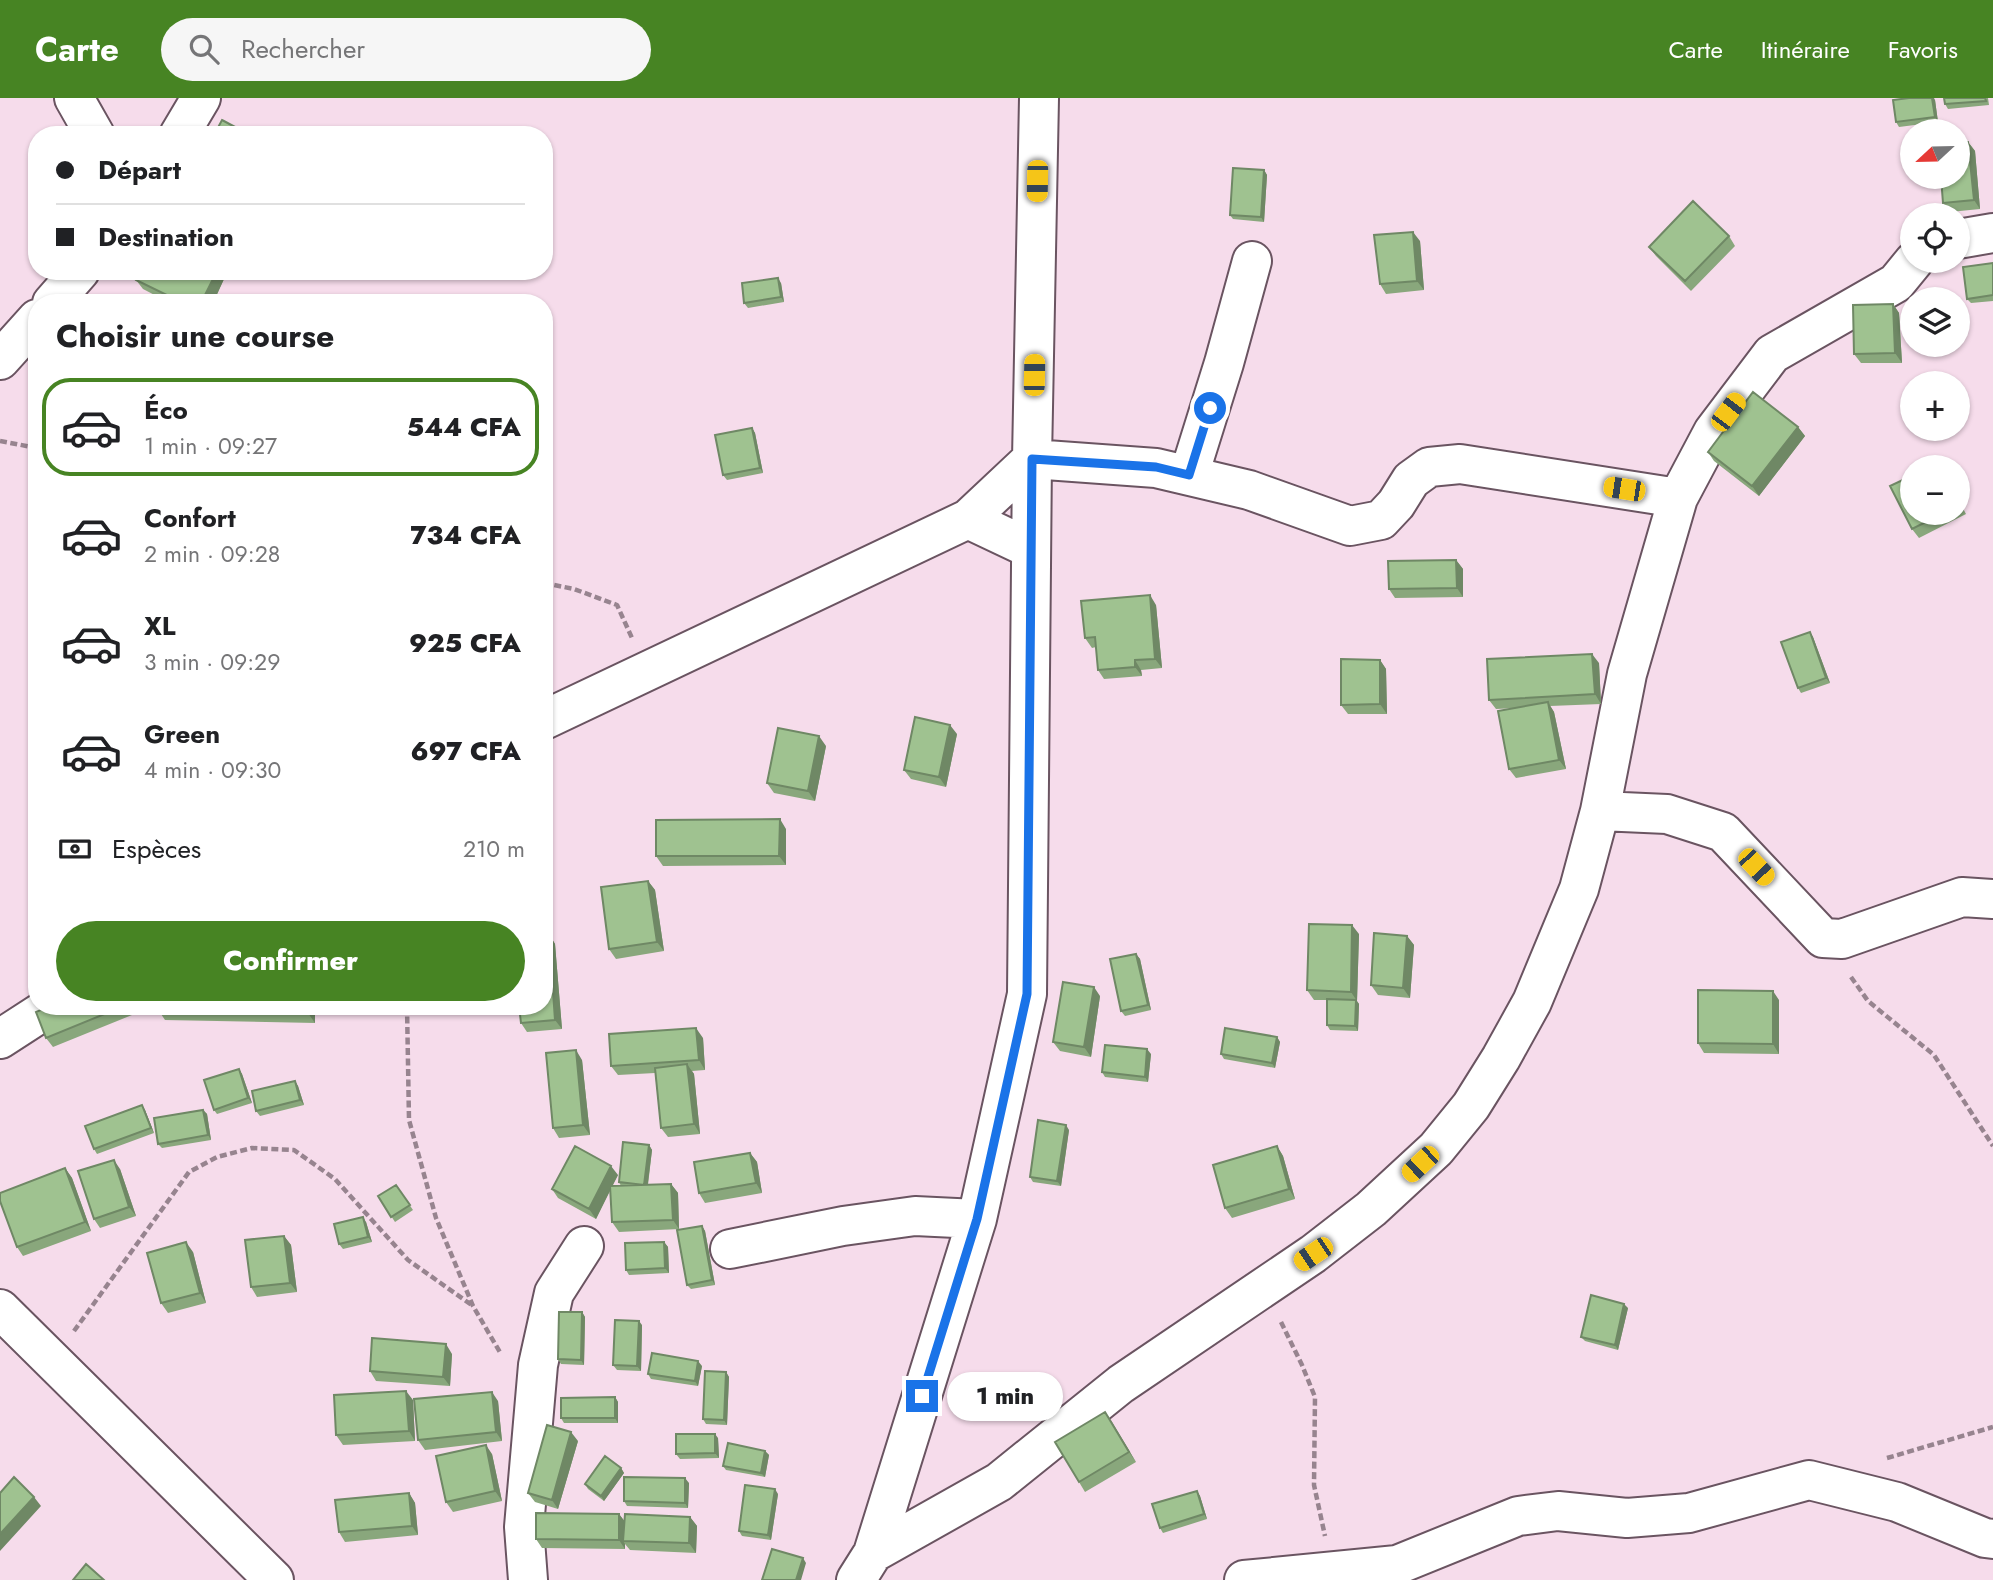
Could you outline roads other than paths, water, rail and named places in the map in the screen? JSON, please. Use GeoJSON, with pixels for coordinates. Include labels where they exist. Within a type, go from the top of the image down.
{"type":"FeatureCollection","features":[{"type":"Feature","properties":{"kind":"street"},"geometry":{"type":"LineString","coordinates":[[74,98],[90,126]]}},
{"type":"Feature","properties":{"kind":"street"},"geometry":{"type":"LineString","coordinates":[[184,126],[201,98]]}},
{"type":"Feature","properties":{"kind":"street"},"geometry":{"type":"LineString","coordinates":[[864,1567],[977,1219],[1027,994],[1032,459],[1039,98]]}},
{"type":"Feature","properties":{"kind":"street"},"geometry":{"type":"LineString","coordinates":[[1970,237],[1993,233]]}},
{"type":"Feature","properties":{"kind":"street"},"geometry":{"type":"LineString","coordinates":[[1189,475],[1252,261]]}},
{"type":"Feature","properties":{"kind":"street"},"geometry":{"type":"LineString","coordinates":[[864,1567],[999,1482],[1121,1384],[1313,1254],[1371,1209],[1436,1149],[1471,1106],[1532,1002],[1578,889],[1600,811],[1627,674],[1678,498],[1713,432],[1772,354],[1896,283],[1904,273]]}},
{"type":"Feature","properties":{"kind":"street"},"geometry":{"type":"LineString","coordinates":[[60,294],[72,280]]}},
{"type":"Feature","properties":{"kind":"street"},"geometry":{"type":"LineString","coordinates":[[0,359],[28,329]]}},
{"type":"Feature","properties":{"kind":"street"},"geometry":{"type":"LineString","coordinates":[[553,716],[968,519],[1032,459],[1156,467],[1249,490],[1350,526],[1381,520],[1396,504],[1410,480],[1429,467],[1460,464],[1678,498]]}},
{"type":"Feature","properties":{"kind":"street"},"geometry":{"type":"LineString","coordinates":[[968,519],[1031,549]]}},
{"type":"Feature","properties":{"kind":"street"},"geometry":{"type":"LineString","coordinates":[[1600,811],[1667,814],[1723,832],[1823,938],[1842,940],[1962,897],[1993,899]]}},
{"type":"Feature","properties":{"kind":"street"},"geometry":{"type":"LineString","coordinates":[[0,1039],[37,1015]]}},
{"type":"Feature","properties":{"kind":"street"},"geometry":{"type":"LineString","coordinates":[[730,1248],[843,1226],[915,1216],[977,1219]]}},
{"type":"Feature","properties":{"kind":"street"},"geometry":{"type":"LineString","coordinates":[[528,1580],[524,1527],[538,1365],[554,1293],[584,1246]]}},
{"type":"Feature","properties":{"kind":"street"},"geometry":{"type":"LineString","coordinates":[[0,1309],[274,1580]]}},
{"type":"Feature","properties":{"kind":"street"},"geometry":{"type":"LineString","coordinates":[[1244,1580],[1337,1570],[1409,1572],[1518,1516],[1558,1511],[1627,1518],[1689,1513],[1808,1480],[1897,1502],[1993,1539]]}}]}
